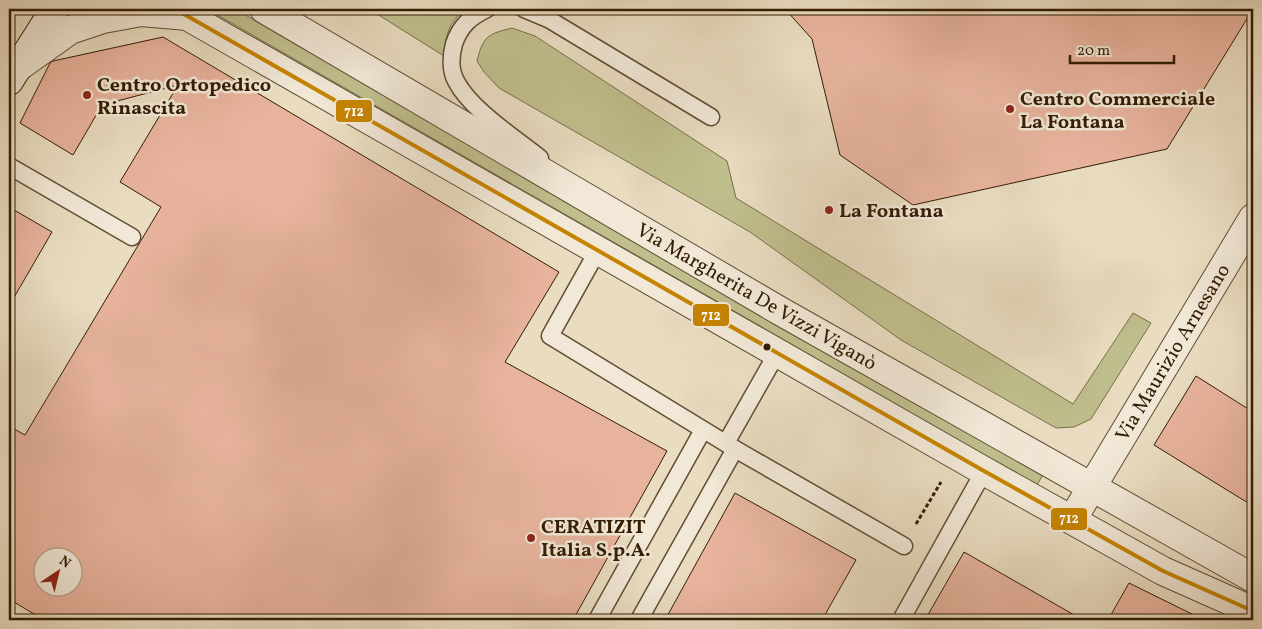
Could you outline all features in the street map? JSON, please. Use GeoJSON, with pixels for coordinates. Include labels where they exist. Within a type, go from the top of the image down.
{"type":"FeatureCollection","features":[{"type":"Feature","properties":{"kind":"street"},"geometry":{"type":"LineString","coordinates":[[13,74],[55,9]]}},
{"type":"Feature","properties":{"kind":"street","name":"Via Margherita De Vizzi Viganò"},"geometry":{"type":"LineString","coordinates":[[264,9],[780,311],[1253,578]]}},
{"type":"Feature","properties":{"kind":"street"},"geometry":{"type":"LineString","coordinates":[[293,9],[345,57]]}},
{"type":"Feature","properties":{"kind":"street"},"geometry":{"type":"LineString","coordinates":[[13,74],[70,30],[103,19],[141,12],[181,12]]}},
{"type":"Feature","properties":{"kind":"street","name":"Via Margherita De Vizzi Viganò"},"geometry":{"type":"LineString","coordinates":[[181,12],[984,471],[1163,571],[1253,611]]}},
{"type":"Feature","properties":{"kind":"street","name":"Via Maurizio Arnesano"},"geometry":{"type":"LineString","coordinates":[[1072,520],[1253,218]]}},
{"type":"Feature","properties":{"kind":"lane"},"geometry":{"type":"LineString","coordinates":[[486,9],[472,16],[458,32],[451,54],[455,80],[470,102],[598,204]]}},
{"type":"Feature","properties":{"kind":"lane"},"geometry":{"type":"LineString","coordinates":[[524,9],[550,20],[710,117]]}},
{"type":"Feature","properties":{"kind":"lane"},"geometry":{"type":"LineString","coordinates":[[9,166],[132,237]]}},
{"type":"Feature","properties":{"kind":"lane"},"geometry":{"type":"LineString","coordinates":[[598,250],[550,336],[703,430],[904,546]]}},
{"type":"Feature","properties":{"kind":"lane"},"geometry":{"type":"LineString","coordinates":[[639,620],[777,353]]}},
{"type":"Feature","properties":{"kind":"lane"},"geometry":{"type":"LineString","coordinates":[[597,620],[703,430]]}},
{"type":"Feature","properties":{"kind":"lane"},"geometry":{"type":"LineString","coordinates":[[901,620],[984,471]]}},
{"type":"Feature","properties":{"kind":"path"},"geometry":{"type":"LineString","coordinates":[[904,546],[956,455]]}},
{"type":"Feature","properties":{"kind":"shaded area"},"geometry":{"type":"Polygon","coordinates":[[[207,9],[235,9],[1044,473],[1037,485],[207,9]]]}},
{"type":"Feature","properties":{"kind":"shaded area"},"geometry":{"type":"Polygon","coordinates":[[[369,9],[465,9],[451,25],[444,56],[369,9]]]}},
{"type":"Feature","properties":{"kind":"shaded area"},"geometry":{"type":"Polygon","coordinates":[[[512,28],[535,36],[727,161],[736,198],[1073,404],[1133,313],[1151,323],[1091,419],[1074,427],[1056,428],[901,340],[750,232],[499,88],[484,72],[477,61],[484,41],[488,37],[497,32],[512,28]]]}},
{"type":"Feature","properties":{"kind":"building","name":"Centro Commerciale La Fontana"},"geometry":{"type":"Polygon","coordinates":[[[785,9],[1253,9],[1167,149],[913,205],[840,155],[812,39],[785,9]]]}},
{"type":"Feature","properties":{"kind":"building"},"geometry":{"type":"Polygon","coordinates":[[[163,37],[559,272],[505,362],[667,451],[573,620],[44,620],[9,599],[9,426],[25,435],[161,207],[120,182],[178,85],[102,105],[73,155],[20,123],[50,63],[163,37]]]}},
{"type":"Feature","properties":{"kind":"building"},"geometry":{"type":"Polygon","coordinates":[[[9,207],[52,232],[9,306],[9,207]]]}},
{"type":"Feature","properties":{"kind":"building"},"geometry":{"type":"Polygon","coordinates":[[[1196,376],[1253,412],[1253,506],[1154,445],[1196,376]]]}},
{"type":"Feature","properties":{"kind":"building"},"geometry":{"type":"Polygon","coordinates":[[[735,493],[856,560],[822,620],[665,620],[735,493]]]}},
{"type":"Feature","properties":{"kind":"building"},"geometry":{"type":"Polygon","coordinates":[[[964,552],[1083,620],[925,620],[964,552]]]}},
{"type":"Feature","properties":{"kind":"building"},"geometry":{"type":"Polygon","coordinates":[[[1129,583],[1204,620],[1108,620],[1129,583]]]}},
{"type":"Feature","properties":{"kind":"transit line","name":"712"},"geometry":{"type":"LineString","coordinates":[[175,9],[984,471],[1163,571],[1253,611]]}},
{"type":"Feature","properties":{"kind":"place","name":"Centro Ortopedico Rinascita"},"geometry":{"type":"Point","coordinates":[87,95]}},
{"type":"Feature","properties":{"kind":"place","name":"Centro Commerciale La Fontana"},"geometry":{"type":"Point","coordinates":[1010,109]}},
{"type":"Feature","properties":{"kind":"place","name":"La Fontana"},"geometry":{"type":"Point","coordinates":[829,210]}},
{"type":"Feature","properties":{"kind":"place","name":"CERATIZIT Italia S.p.A."},"geometry":{"type":"Point","coordinates":[531,538]}}]}
